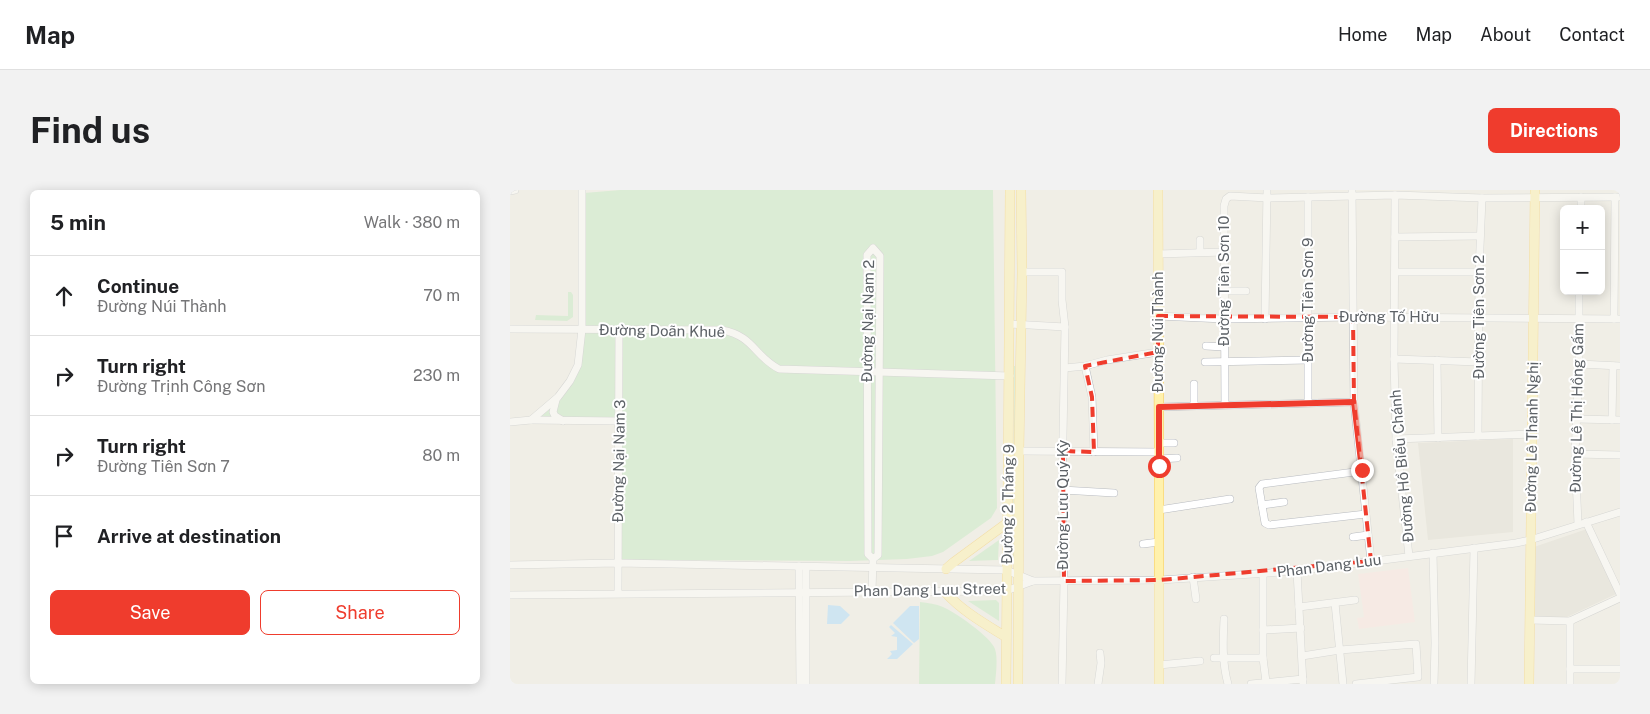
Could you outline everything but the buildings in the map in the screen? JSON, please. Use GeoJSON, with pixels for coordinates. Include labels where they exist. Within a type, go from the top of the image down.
{"type":"FeatureCollection","features":[{"type":"Feature","properties":{"kind":"main road","name":"Đường 2 Tháng 9"},"geometry":{"type":"LineString","coordinates":[[1006,684],[1010,376],[1010,190]]}},
{"type":"Feature","properties":{"kind":"main road","name":"Đường 2 Tháng 9"},"geometry":{"type":"LineString","coordinates":[[1018,684],[1020,576],[1019,451],[1022,324],[1021,190]]}},
{"type":"Feature","properties":{"kind":"main road","name":"Đường Núi Thành"},"geometry":{"type":"LineString","coordinates":[[1158,190],[1159,684]]}},
{"type":"Feature","properties":{"kind":"main road","name":"Đường Lê Thanh Nghị"},"geometry":{"type":"LineString","coordinates":[[1529,684],[1534,194]]}},
{"type":"Feature","properties":{"kind":"main road"},"geometry":{"type":"LineString","coordinates":[[946,569],[1007,523]]}},
{"type":"Feature","properties":{"kind":"main road"},"geometry":{"type":"LineString","coordinates":[[945,592],[953,600],[1006,638]]}},
{"type":"Feature","properties":{"kind":"street"},"geometry":{"type":"LineString","coordinates":[[510,191],[515,190]]}},
{"type":"Feature","properties":{"kind":"street"},"geometry":{"type":"LineString","coordinates":[[531,420],[558,397],[570,381],[578,365],[582,329],[582,190]]}},
{"type":"Feature","properties":{"kind":"street"},"geometry":{"type":"LineString","coordinates":[[1352,193],[1354,402],[1371,561]]}},
{"type":"Feature","properties":{"kind":"street"},"geometry":{"type":"LineString","coordinates":[[1265,319],[1268,194],[1308,197],[1352,193],[1482,198],[1534,194],[1618,197],[1617,319]]}},
{"type":"Feature","properties":{"kind":"street","name":"Đường Tiên Sơn 10"},"geometry":{"type":"LineString","coordinates":[[1224,406],[1224,206],[1226,199],[1230,196],[1268,194]]}},
{"type":"Feature","properties":{"kind":"street","name":"Đường Hồ Biểu Chánh"},"geometry":{"type":"LineString","coordinates":[[1395,195],[1394,359],[1396,439],[1409,556]]}},
{"type":"Feature","properties":{"kind":"street","name":"Đường Tiên Sơn 9"},"geometry":{"type":"LineString","coordinates":[[1308,197],[1308,403]]}},
{"type":"Feature","properties":{"kind":"street"},"geometry":{"type":"LineString","coordinates":[[1581,205],[1582,197]]}},
{"type":"Feature","properties":{"kind":"street","name":"Đường Tiên Sơn 2"},"geometry":{"type":"LineString","coordinates":[[1478,436],[1479,272],[1482,198]]}},
{"type":"Feature","properties":{"kind":"street"},"geometry":{"type":"LineString","coordinates":[[1395,237],[1480,236]]}},
{"type":"Feature","properties":{"kind":"street"},"geometry":{"type":"LineString","coordinates":[[1200,240],[1200,252]]}},
{"type":"Feature","properties":{"kind":"street","name":"Đường Nại Nam 2"},"geometry":{"type":"LineString","coordinates":[[872,592],[873,560],[868,554],[867,255],[873,248],[880,256],[878,555],[873,560]]}},
{"type":"Feature","properties":{"kind":"street"},"geometry":{"type":"LineString","coordinates":[[1158,254],[1224,252]]}},
{"type":"Feature","properties":{"kind":"street","name":"Đường Lưu Quý Kỳ"},"geometry":{"type":"LineString","coordinates":[[1022,272],[1062,272],[1062,300],[1065,327],[1062,490],[1064,581],[1062,684]]}},
{"type":"Feature","properties":{"kind":"street"},"geometry":{"type":"LineString","coordinates":[[1395,272],[1479,272]]}},
{"type":"Feature","properties":{"kind":"street"},"geometry":{"type":"LineString","coordinates":[[1224,291],[1246,291]]}},
{"type":"Feature","properties":{"kind":"street","name":"Đường Lê Thị Hồng Gấm"},"geometry":{"type":"LineString","coordinates":[[1578,524],[1575,454],[1579,364],[1579,295]]}},
{"type":"Feature","properties":{"kind":"street","name":"Đường Tố Hữu"},"geometry":{"type":"LineString","coordinates":[[1158,316],[1224,319],[1394,317],[1617,319]]}},
{"type":"Feature","properties":{"kind":"street"},"geometry":{"type":"LineString","coordinates":[[1010,324],[1065,327]]}},
{"type":"Feature","properties":{"kind":"street","name":"Đường Doãn Khuê"},"geometry":{"type":"LineString","coordinates":[[510,329],[722,330],[741,335],[764,358],[779,369],[1010,376]]}},
{"type":"Feature","properties":{"kind":"street","name":"Đường Nại Nam 3"},"geometry":{"type":"LineString","coordinates":[[618,593],[619,329]]}},
{"type":"Feature","properties":{"kind":"street"},"geometry":{"type":"LineString","coordinates":[[1206,346],[1224,347]]}},
{"type":"Feature","properties":{"kind":"street"},"geometry":{"type":"LineString","coordinates":[[1065,368],[1086,366],[1107,360],[1158,352]]}},
{"type":"Feature","properties":{"kind":"street"},"geometry":{"type":"LineString","coordinates":[[1394,359],[1479,362]]}},
{"type":"Feature","properties":{"kind":"street"},"geometry":{"type":"LineString","coordinates":[[1205,362],[1308,360]]}},
{"type":"Feature","properties":{"kind":"street"},"geometry":{"type":"LineString","coordinates":[[1437,360],[1438,438]]}},
{"type":"Feature","properties":{"kind":"street"},"geometry":{"type":"LineString","coordinates":[[1579,364],[1616,366],[1612,420]]}},
{"type":"Feature","properties":{"kind":"street"},"geometry":{"type":"LineString","coordinates":[[1086,366],[1092,396],[1094,452]]}},
{"type":"Feature","properties":{"kind":"street"},"geometry":{"type":"LineString","coordinates":[[1194,384],[1194,405]]}},
{"type":"Feature","properties":{"kind":"street"},"geometry":{"type":"LineString","coordinates":[[558,397],[553,412],[555,416],[563,421]]}},
{"type":"Feature","properties":{"kind":"street"},"geometry":{"type":"LineString","coordinates":[[1159,407],[1354,402]]}},
{"type":"Feature","properties":{"kind":"street"},"geometry":{"type":"LineString","coordinates":[[1577,419],[1620,420]]}},
{"type":"Feature","properties":{"kind":"street"},"geometry":{"type":"LineString","coordinates":[[510,422],[531,420],[620,421]]}},
{"type":"Feature","properties":{"kind":"street"},"geometry":{"type":"LineString","coordinates":[[1396,439],[1531,434]]}},
{"type":"Feature","properties":{"kind":"street"},"geometry":{"type":"LineString","coordinates":[[1159,451],[1174,443]]}},
{"type":"Feature","properties":{"kind":"street"},"geometry":{"type":"LineString","coordinates":[[1019,451],[1159,451],[1177,458]]}},
{"type":"Feature","properties":{"kind":"street"},"geometry":{"type":"LineString","coordinates":[[1575,454],[1620,455]]}},
{"type":"Feature","properties":{"kind":"street"},"geometry":{"type":"LineString","coordinates":[[1362,470],[1262,484],[1260,488],[1265,523],[1269,525],[1366,514]]}},
{"type":"Feature","properties":{"kind":"street"},"geometry":{"type":"LineString","coordinates":[[1062,490],[1114,492]]}},
{"type":"Feature","properties":{"kind":"street"},"geometry":{"type":"LineString","coordinates":[[1159,510],[1230,499]]}},
{"type":"Feature","properties":{"kind":"street"},"geometry":{"type":"LineString","coordinates":[[1262,505],[1284,502]]}},
{"type":"Feature","properties":{"kind":"street","name":"Phan Dang Luu"},"geometry":{"type":"LineString","coordinates":[[1033,581],[1160,580],[1296,571],[1530,540],[1620,512]]}},
{"type":"Feature","properties":{"kind":"street"},"geometry":{"type":"LineString","coordinates":[[1586,522],[1620,594]]}},
{"type":"Feature","properties":{"kind":"street"},"geometry":{"type":"LineString","coordinates":[[1353,537],[1368,535]]}},
{"type":"Feature","properties":{"kind":"street"},"geometry":{"type":"LineString","coordinates":[[1143,544],[1159,542]]}},
{"type":"Feature","properties":{"kind":"street"},"geometry":{"type":"LineString","coordinates":[[1471,684],[1474,548]]}},
{"type":"Feature","properties":{"kind":"street"},"geometry":{"type":"LineString","coordinates":[[1433,553],[1434,684]]}},
{"type":"Feature","properties":{"kind":"street","name":"Phan Dang Luu Street"},"geometry":{"type":"LineString","coordinates":[[510,565],[618,563],[1006,570],[1033,581]]}},
{"type":"Feature","properties":{"kind":"street"},"geometry":{"type":"LineString","coordinates":[[800,684],[803,567]]}},
{"type":"Feature","properties":{"kind":"street"},"geometry":{"type":"LineString","coordinates":[[1252,684],[1303,681],[1296,571]]}},
{"type":"Feature","properties":{"kind":"street"},"geometry":{"type":"LineString","coordinates":[[1263,574],[1263,658],[1266,682]]}},
{"type":"Feature","properties":{"kind":"street"},"geometry":{"type":"LineString","coordinates":[[1193,577],[1196,599]]}},
{"type":"Feature","properties":{"kind":"street","name":"Phan Dang Luu Street"},"geometry":{"type":"LineString","coordinates":[[510,595],[1006,591],[1033,581]]}},
{"type":"Feature","properties":{"kind":"street"},"geometry":{"type":"LineString","coordinates":[[802,592],[806,684]]}},
{"type":"Feature","properties":{"kind":"street"},"geometry":{"type":"LineString","coordinates":[[1530,620],[1570,621],[1620,598]]}},
{"type":"Feature","properties":{"kind":"street"},"geometry":{"type":"LineString","coordinates":[[1299,607],[1355,600]]}},
{"type":"Feature","properties":{"kind":"street"},"geometry":{"type":"LineString","coordinates":[[1335,603],[1343,684]]}},
{"type":"Feature","properties":{"kind":"street"},"geometry":{"type":"LineString","coordinates":[[1224,619],[1223,658],[1228,684]]}},
{"type":"Feature","properties":{"kind":"street"},"geometry":{"type":"LineString","coordinates":[[1570,621],[1570,684]]}},
{"type":"Feature","properties":{"kind":"street"},"geometry":{"type":"LineString","coordinates":[[1263,630],[1301,628]]}},
{"type":"Feature","properties":{"kind":"street"},"geometry":{"type":"LineString","coordinates":[[1302,656],[1340,650],[1416,644],[1418,677],[1356,684]]}},
{"type":"Feature","properties":{"kind":"street"},"geometry":{"type":"LineString","coordinates":[[1098,684],[1101,663],[1100,653]]}},
{"type":"Feature","properties":{"kind":"street"},"geometry":{"type":"LineString","coordinates":[[1214,658],[1263,658]]}},
{"type":"Feature","properties":{"kind":"street"},"geometry":{"type":"LineString","coordinates":[[1160,665],[1200,661]]}},
{"type":"Feature","properties":{"kind":"street"},"geometry":{"type":"LineString","coordinates":[[1570,669],[1620,669]]}},
{"type":"Feature","properties":{"kind":"highlighted area"},"geometry":{"type":"Polygon","coordinates":[[[1158,316],[1353,317],[1354,402],[1371,561],[1160,580],[1064,581],[1063,451],[1094,452],[1092,397],[1085,366],[1158,352],[1158,316]]]}},
{"type":"Feature","properties":{"kind":"shaded area"},"geometry":{"type":"Polygon","coordinates":[[[1513,439],[1513,532],[1428,540],[1418,443],[1513,439]]]}},
{"type":"Feature","properties":{"kind":"shaded area"},"geometry":{"type":"Polygon","coordinates":[[[1587,529],[1616,594],[1567,617],[1536,617],[1533,612],[1534,547],[1587,529]]]}},
{"type":"Feature","properties":{"kind":"shaded area"},"geometry":{"type":"Polygon","coordinates":[[[1408,568],[1415,622],[1359,629],[1357,618],[1364,617],[1358,574],[1408,568]]]}},
{"type":"Feature","properties":{"kind":"green space"},"geometry":{"type":"Polygon","coordinates":[[[620,190],[993,190],[997,508],[991,518],[943,552],[932,556],[907,559],[850,561],[621,560],[622,420],[537,417],[580,366],[584,193],[620,190]]]}},
{"type":"Feature","properties":{"kind":"green space"},"geometry":{"type":"Polygon","coordinates":[[[568,292],[571,292],[573,295],[573,317],[567,321],[535,320],[536,315],[568,316],[568,292]]]}},
{"type":"Feature","properties":{"kind":"green space"},"geometry":{"type":"Polygon","coordinates":[[[1014,366],[1015,366],[1013,564],[1014,366]]]}},
{"type":"Feature","properties":{"kind":"green space"},"geometry":{"type":"Polygon","coordinates":[[[999,540],[998,560],[969,561],[999,540]]]}},
{"type":"Feature","properties":{"kind":"green space"},"geometry":{"type":"Polygon","coordinates":[[[996,600],[999,603],[999,621],[968,601],[996,600]]]}},
{"type":"Feature","properties":{"kind":"green space"},"geometry":{"type":"Polygon","coordinates":[[[920,602],[938,605],[949,610],[964,619],[987,638],[996,652],[995,684],[919,684],[920,602]]]}},
{"type":"Feature","properties":{"kind":"water"},"geometry":{"type":"Polygon","coordinates":[[[828,605],[840,606],[850,615],[841,624],[827,624],[828,605]]]}},
{"type":"Feature","properties":{"kind":"water"},"geometry":{"type":"Polygon","coordinates":[[[910,606],[919,606],[919,639],[914,643],[893,623],[910,606]]]}},
{"type":"Feature","properties":{"kind":"water"},"geometry":{"type":"Polygon","coordinates":[[[891,625],[913,644],[897,659],[887,659],[892,654],[890,651],[897,650],[897,637],[891,636],[895,633],[889,627],[891,625]]]}},
{"type":"Feature","properties":{"kind":"route"},"geometry":{"type":"LineString","coordinates":[[1159,466],[1159,407],[1354,402],[1362,470]]}}]}
